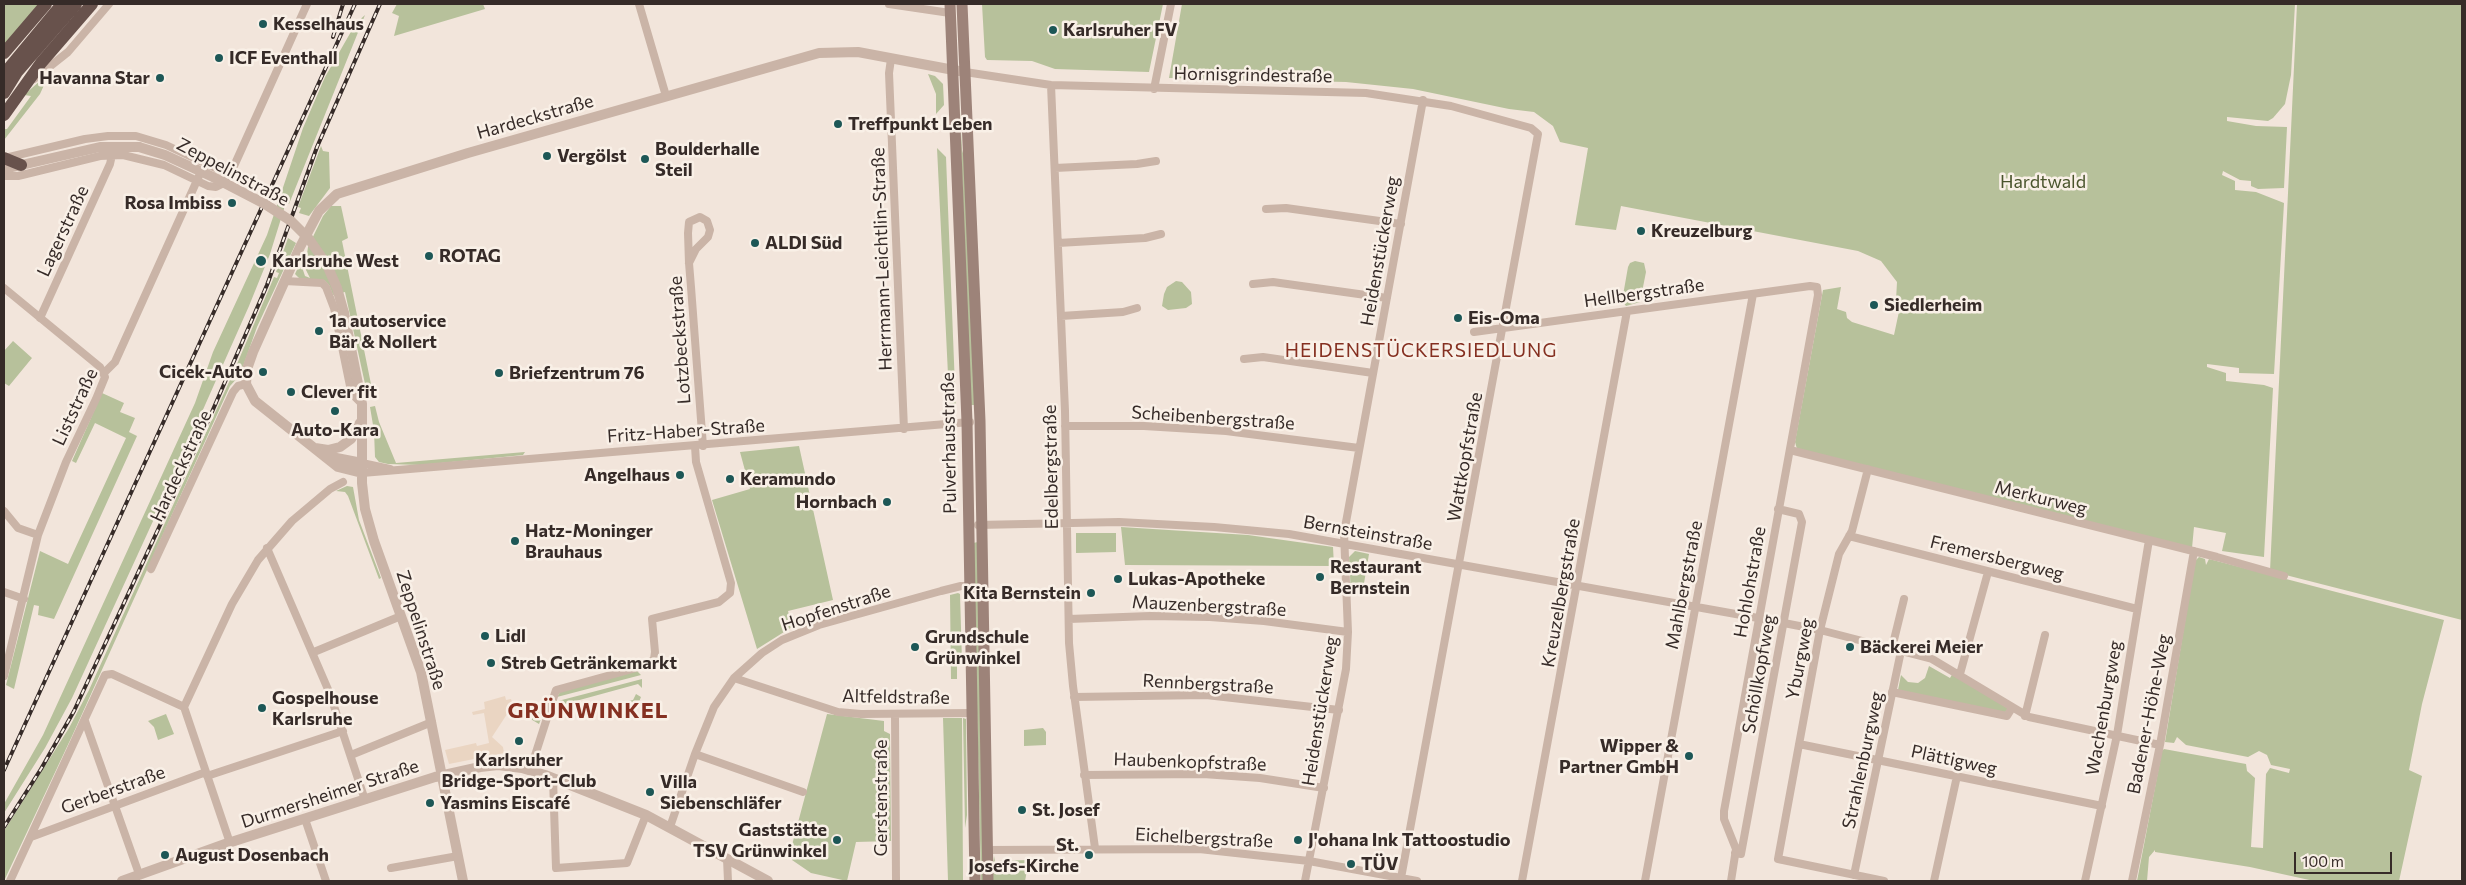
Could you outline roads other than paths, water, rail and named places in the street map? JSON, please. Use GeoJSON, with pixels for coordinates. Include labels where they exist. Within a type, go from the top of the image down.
{"type":"FeatureCollection","features":[{"type":"Feature","properties":{"kind":"highway"},"geometry":{"type":"LineString","coordinates":[[4,53],[46,4]]}},
{"type":"Feature","properties":{"kind":"highway"},"geometry":{"type":"LineString","coordinates":[[4,74],[62,4]]}},
{"type":"Feature","properties":{"kind":"highway"},"geometry":{"type":"LineString","coordinates":[[4,93],[18,72],[76,4]]}},
{"type":"Feature","properties":{"kind":"highway"},"geometry":{"type":"LineString","coordinates":[[4,115],[41,64],[92,4]]}},
{"type":"Feature","properties":{"kind":"highway"},"geometry":{"type":"LineString","coordinates":[[4,159],[21,165]]}},
{"type":"Feature","properties":{"kind":"main road","name":"Pulverhausstraße"},"geometry":{"type":"LineString","coordinates":[[962,4],[980,421],[988,881]]}},
{"type":"Feature","properties":{"kind":"main road","name":"Pulverhausstraße"},"geometry":{"type":"LineString","coordinates":[[950,9],[967,422],[975,881]]}},
{"type":"Feature","properties":{"kind":"street"},"geometry":{"type":"LineString","coordinates":[[26,85],[64,57],[109,4]]}},
{"type":"Feature","properties":{"kind":"street"},"geometry":{"type":"LineString","coordinates":[[230,175],[307,4]]}},
{"type":"Feature","properties":{"kind":"street"},"geometry":{"type":"LineString","coordinates":[[638,4],[666,96]]}},
{"type":"Feature","properties":{"kind":"street"},"geometry":{"type":"LineString","coordinates":[[890,4],[950,9]]}},
{"type":"Feature","properties":{"kind":"street"},"geometry":{"type":"LineString","coordinates":[[1154,89],[1171,4]]}},
{"type":"Feature","properties":{"kind":"street","name":"Hardeckstraße"},"geometry":{"type":"LineString","coordinates":[[151,569],[233,392],[238,386],[246,384],[247,369],[253,352],[316,215],[323,206],[340,192],[819,53],[847,51],[965,72]]}},
{"type":"Feature","properties":{"kind":"street","name":"Herrmann-Leichtlin-Straße"},"geometry":{"type":"LineString","coordinates":[[891,58],[889,73],[904,429]]}},
{"type":"Feature","properties":{"kind":"street","name":"Hornisgrindestraße"},"geometry":{"type":"LineString","coordinates":[[965,72],[1051,84],[1154,89],[1316,90],[1366,93],[1423,100],[1478,112],[1536,130]]}},
{"type":"Feature","properties":{"kind":"street","name":"Edelbergstraße"},"geometry":{"type":"LineString","coordinates":[[1051,84],[1065,426],[1069,619],[1074,697],[1095,848]]}},
{"type":"Feature","properties":{"kind":"street","name":"Heidenstückerweg"},"geometry":{"type":"LineString","coordinates":[[1306,881],[1346,669],[1348,632],[1344,543],[1359,448],[1423,100]]}},
{"type":"Feature","properties":{"kind":"street","name":"Wattkopfstraße"},"geometry":{"type":"LineString","coordinates":[[1402,878],[1539,137],[1536,130]]}},
{"type":"Feature","properties":{"kind":"street","name":"Zeppelinstraße"},"geometry":{"type":"LineString","coordinates":[[4,159],[85,139],[126,136],[156,141],[230,175],[224,183],[216,187],[208,186],[150,160],[124,155],[112,155],[18,176],[4,176]]}},
{"type":"Feature","properties":{"kind":"street","name":"Zeppelinstraße"},"geometry":{"type":"LineString","coordinates":[[4,169],[79,151],[122,145],[156,151],[214,177],[284,216],[304,234],[327,264],[340,299],[362,404],[362,468],[365,510],[370,530],[421,672],[462,881]]}},
{"type":"Feature","properties":{"kind":"street","name":"Lagerstraße"},"geometry":{"type":"LineString","coordinates":[[40,318],[112,155]]}},
{"type":"Feature","properties":{"kind":"street"},"geometry":{"type":"LineString","coordinates":[[1055,168],[1137,164],[1156,160]]}},
{"type":"Feature","properties":{"kind":"street","name":"Liststraße"},"geometry":{"type":"LineString","coordinates":[[4,676],[38,535],[66,462],[104,383],[104,373],[115,362],[204,163]]}},
{"type":"Feature","properties":{"kind":"street","name":"Zeppelinstraße"},"geometry":{"type":"LineString","coordinates":[[4,164],[21,165]]}},
{"type":"Feature","properties":{"kind":"street"},"geometry":{"type":"LineString","coordinates":[[1266,209],[1294,209],[1400,224]]}},
{"type":"Feature","properties":{"kind":"street","name":"Lotzbeckstraße"},"geometry":{"type":"LineString","coordinates":[[530,771],[556,690],[647,665],[654,658],[655,652],[652,619],[718,602],[730,593],[731,583],[696,462],[699,446],[689,263],[688,226],[693,219],[700,217],[707,221],[710,230],[708,237],[696,249],[689,263]]}},
{"type":"Feature","properties":{"kind":"street"},"geometry":{"type":"LineString","coordinates":[[1058,243],[1145,238],[1161,234]]}},
{"type":"Feature","properties":{"kind":"street"},"geometry":{"type":"LineString","coordinates":[[285,281],[322,284],[326,287],[334,308],[353,394],[362,404]]}},
{"type":"Feature","properties":{"kind":"street"},"geometry":{"type":"LineString","coordinates":[[1253,284],[1273,282],[1387,298]]}},
{"type":"Feature","properties":{"kind":"street","name":"Hellbergstraße"},"geometry":{"type":"LineString","coordinates":[[1474,332],[1810,286],[1817,287]]}},
{"type":"Feature","properties":{"kind":"street","name":"Hohlohstraße"},"geometry":{"type":"LineString","coordinates":[[1731,881],[1735,844],[1726,823],[1724,811],[1818,295],[1817,287]]}},
{"type":"Feature","properties":{"kind":"street"},"geometry":{"type":"LineString","coordinates":[[4,288],[100,367],[104,373]]}},
{"type":"Feature","properties":{"kind":"street","name":"Mahlbergstraße"},"geometry":{"type":"LineString","coordinates":[[1645,881],[1753,294]]}},
{"type":"Feature","properties":{"kind":"street"},"geometry":{"type":"LineString","coordinates":[[1061,316],[1123,312],[1137,308]]}},
{"type":"Feature","properties":{"kind":"street","name":"Kreuzelbergstraße"},"geometry":{"type":"LineString","coordinates":[[1522,881],[1578,586],[1627,311]]}},
{"type":"Feature","properties":{"kind":"street"},"geometry":{"type":"LineString","coordinates":[[1244,359],[1263,357],[1373,372]]}},
{"type":"Feature","properties":{"kind":"street"},"geometry":{"type":"LineString","coordinates":[[246,384],[255,401],[338,467],[362,468]]}},
{"type":"Feature","properties":{"kind":"street"},"geometry":{"type":"LineString","coordinates":[[314,448],[334,449],[344,445],[357,431],[362,417]]}},
{"type":"Feature","properties":{"kind":"street","name":"Fritz-Haber-Straße"},"geometry":{"type":"LineString","coordinates":[[362,468],[394,470],[904,429],[980,421]]}},
{"type":"Feature","properties":{"kind":"street","name":"Scheibenbergstraße"},"geometry":{"type":"LineString","coordinates":[[1065,426],[1144,426],[1226,431],[1359,448]]}},
{"type":"Feature","properties":{"kind":"street","name":"Merkurweg"},"geometry":{"type":"LineString","coordinates":[[1790,450],[2149,540],[2284,576]]}},
{"type":"Feature","properties":{"kind":"street","name":"Yburgweg"},"geometry":{"type":"LineString","coordinates":[[1854,875],[1778,859],[1820,630],[1839,554],[1849,536],[1868,469]]}},
{"type":"Feature","properties":{"kind":"street"},"geometry":{"type":"LineString","coordinates":[[230,842],[184,707],[232,604],[250,572],[267,548],[299,514],[330,489],[343,482]]}},
{"type":"Feature","properties":{"kind":"street","name":"Schöllkopfweg"},"geometry":{"type":"LineString","coordinates":[[1735,853],[1742,854],[1802,519],[1800,514],[1778,509]]}},
{"type":"Feature","properties":{"kind":"street"},"geometry":{"type":"LineString","coordinates":[[4,511],[18,528],[38,535]]}},
{"type":"Feature","properties":{"kind":"street","name":"Bernsteinstraße"},"geometry":{"type":"LineString","coordinates":[[969,525],[1067,522],[1214,527],[1344,543],[1758,618],[1820,630],[1932,659],[1960,674],[2025,716],[2160,745]]}},
{"type":"Feature","properties":{"kind":"street","name":"Fremersbergweg"},"geometry":{"type":"LineString","coordinates":[[1849,536],[1987,575],[2137,609]]}},
{"type":"Feature","properties":{"kind":"street","name":"Wachenburgweg"},"geometry":{"type":"LineString","coordinates":[[2085,881],[2117,735],[2149,540]]}},
{"type":"Feature","properties":{"kind":"street"},"geometry":{"type":"LineString","coordinates":[[267,548],[314,652],[343,731],[364,800]]}},
{"type":"Feature","properties":{"kind":"street","name":"Badener-Höhe-Weg"},"geometry":{"type":"LineString","coordinates":[[2132,881],[2160,745],[2194,552]]}},
{"type":"Feature","properties":{"kind":"street"},"geometry":{"type":"LineString","coordinates":[[1960,674],[1987,575]]}},
{"type":"Feature","properties":{"kind":"street","name":"Hopfenstraße"},"geometry":{"type":"LineString","coordinates":[[670,827],[695,754],[714,707],[734,678],[770,647],[794,635],[941,591],[961,586],[970,586]]}},
{"type":"Feature","properties":{"kind":"street"},"geometry":{"type":"LineString","coordinates":[[4,592],[24,599]]}},
{"type":"Feature","properties":{"kind":"street"},"geometry":{"type":"LineString","coordinates":[[1892,648],[1904,599]]}},
{"type":"Feature","properties":{"kind":"street"},"geometry":{"type":"LineString","coordinates":[[314,652],[401,616]]}},
{"type":"Feature","properties":{"kind":"street","name":"Mauzenbergstraße"},"geometry":{"type":"LineString","coordinates":[[1069,619],[1139,616],[1210,618],[1264,621],[1348,632]]}},
{"type":"Feature","properties":{"kind":"street"},"geometry":{"type":"LineString","coordinates":[[2025,716],[2045,635]]}},
{"type":"Feature","properties":{"kind":"street","name":"Strahlenburgweg"},"geometry":{"type":"LineString","coordinates":[[1854,875],[1901,651]]}},
{"type":"Feature","properties":{"kind":"street"},"geometry":{"type":"LineString","coordinates":[[10,881],[107,674],[112,674],[184,707]]}},
{"type":"Feature","properties":{"kind":"street","name":"Altfeldstraße"},"geometry":{"type":"LineString","coordinates":[[734,678],[838,712],[895,714],[972,713]]}},
{"type":"Feature","properties":{"kind":"street"},"geometry":{"type":"LineString","coordinates":[[1892,692],[2007,716],[2012,708]]}},
{"type":"Feature","properties":{"kind":"street","name":"Rennbergstraße"},"geometry":{"type":"LineString","coordinates":[[1074,697],[1206,695],[1339,710]]}},
{"type":"Feature","properties":{"kind":"street","name":"Gerstenstraße"},"geometry":{"type":"LineString","coordinates":[[895,714],[896,881]]}},
{"type":"Feature","properties":{"kind":"street"},"geometry":{"type":"LineString","coordinates":[[85,721],[139,874]]}},
{"type":"Feature","properties":{"kind":"street"},"geometry":{"type":"LineString","coordinates":[[351,755],[432,722]]}},
{"type":"Feature","properties":{"kind":"street","name":"Gerberstraße"},"geometry":{"type":"LineString","coordinates":[[31,837],[114,805],[343,731]]}},
{"type":"Feature","properties":{"kind":"street","name":"Plättigweg"},"geometry":{"type":"LineString","coordinates":[[1799,744],[2102,806]]}},
{"type":"Feature","properties":{"kind":"street"},"geometry":{"type":"LineString","coordinates":[[695,754],[803,792]]}},
{"type":"Feature","properties":{"kind":"street","name":"Durmersheimer Straße"},"geometry":{"type":"LineString","coordinates":[[122,881],[230,842],[442,775],[490,766],[530,771],[553,778],[646,815],[768,881]]}},
{"type":"Feature","properties":{"kind":"street","name":"Haubenkopfstraße"},"geometry":{"type":"LineString","coordinates":[[1084,775],[1203,774],[1260,778],[1324,788]]}},
{"type":"Feature","properties":{"kind":"street"},"geometry":{"type":"LineString","coordinates":[[1934,881],[1957,776]]}},
{"type":"Feature","properties":{"kind":"street"},"geometry":{"type":"LineString","coordinates":[[553,778],[556,868],[627,863],[646,815]]}},
{"type":"Feature","properties":{"kind":"street"},"geometry":{"type":"LineString","coordinates":[[305,819],[326,881]]}},
{"type":"Feature","properties":{"kind":"street","name":"Eichelbergstraße"},"geometry":{"type":"LineString","coordinates":[[987,850],[1199,849],[1309,861],[1417,881]]}},
{"type":"Feature","properties":{"kind":"street"},"geometry":{"type":"LineString","coordinates":[[391,868],[458,856]]}},
{"type":"Feature","properties":{"kind":"street"},"geometry":{"type":"LineString","coordinates":[[727,859],[728,881]]}},
{"type":"Feature","properties":{"kind":"street"},"geometry":{"type":"LineString","coordinates":[[1854,875],[1884,881]]}},
{"type":"Feature","properties":{"kind":"railway"},"geometry":{"type":"LineString","coordinates":[[333,37],[343,4]]}},
{"type":"Feature","properties":{"kind":"railway"},"geometry":{"type":"LineString","coordinates":[[4,770],[355,4]]}},
{"type":"Feature","properties":{"kind":"railway"},"geometry":{"type":"LineString","coordinates":[[4,827],[41,769],[74,711],[205,428],[267,285],[317,147],[380,4]]}},
{"type":"Feature","properties":{"kind":"place","name":"Kesselhaus"},"geometry":{"type":"Point","coordinates":[263,24]}},
{"type":"Feature","properties":{"kind":"place","name":"Karlsruher FV"},"geometry":{"type":"Point","coordinates":[1053,30]}},
{"type":"Feature","properties":{"kind":"place","name":"ICF Eventhall"},"geometry":{"type":"Point","coordinates":[219,58]}},
{"type":"Feature","properties":{"kind":"place","name":"Havanna Star"},"geometry":{"type":"Point","coordinates":[160,78]}},
{"type":"Feature","properties":{"kind":"place","name":"Treffpunkt Leben"},"geometry":{"type":"Point","coordinates":[838,124]}},
{"type":"Feature","properties":{"kind":"place","name":"Vergölst"},"geometry":{"type":"Point","coordinates":[547,156]}},
{"type":"Feature","properties":{"kind":"place","name":"Boulderhalle Steil"},"geometry":{"type":"Point","coordinates":[645,159]}},
{"type":"Feature","properties":{"kind":"place","name":"Rosa Imbiss"},"geometry":{"type":"Point","coordinates":[232,203]}},
{"type":"Feature","properties":{"kind":"place","name":"Kreuzelburg"},"geometry":{"type":"Point","coordinates":[1641,231]}},
{"type":"Feature","properties":{"kind":"place","name":"ALDI Süd"},"geometry":{"type":"Point","coordinates":[755,243]}},
{"type":"Feature","properties":{"kind":"place","name":"ROTAG"},"geometry":{"type":"Point","coordinates":[429,256]}},
{"type":"Feature","properties":{"kind":"place","name":"Karlsruhe West"},"geometry":{"type":"Point","coordinates":[261,261]}},
{"type":"Feature","properties":{"kind":"place","name":"Siedlerheim"},"geometry":{"type":"Point","coordinates":[1874,305]}},
{"type":"Feature","properties":{"kind":"place","name":"Eis-Oma"},"geometry":{"type":"Point","coordinates":[1458,318]}},
{"type":"Feature","properties":{"kind":"place","name":"1a autoservice Bär & Nollert"},"geometry":{"type":"Point","coordinates":[319,331]}},
{"type":"Feature","properties":{"kind":"place","name":"Cicek-Auto"},"geometry":{"type":"Point","coordinates":[263,372]}},
{"type":"Feature","properties":{"kind":"place","name":"Briefzentrum 76"},"geometry":{"type":"Point","coordinates":[499,373]}},
{"type":"Feature","properties":{"kind":"place","name":"Clever fit"},"geometry":{"type":"Point","coordinates":[291,392]}},
{"type":"Feature","properties":{"kind":"place","name":"Auto-Kara"},"geometry":{"type":"Point","coordinates":[335,411]}},
{"type":"Feature","properties":{"kind":"place","name":"Angelhaus"},"geometry":{"type":"Point","coordinates":[680,475]}},
{"type":"Feature","properties":{"kind":"place","name":"Keramundo"},"geometry":{"type":"Point","coordinates":[730,479]}},
{"type":"Feature","properties":{"kind":"place","name":"Hornbach"},"geometry":{"type":"Point","coordinates":[887,502]}},
{"type":"Feature","properties":{"kind":"place","name":"Hatz-Moninger Brauhaus"},"geometry":{"type":"Point","coordinates":[515,541]}},
{"type":"Feature","properties":{"kind":"place","name":"Restaurant Bernstein"},"geometry":{"type":"Point","coordinates":[1320,577]}},
{"type":"Feature","properties":{"kind":"place","name":"Lukas-Apotheke"},"geometry":{"type":"Point","coordinates":[1118,579]}},
{"type":"Feature","properties":{"kind":"place","name":"Kita Bernstein"},"geometry":{"type":"Point","coordinates":[1091,593]}},
{"type":"Feature","properties":{"kind":"place","name":"Lidl"},"geometry":{"type":"Point","coordinates":[485,636]}},
{"type":"Feature","properties":{"kind":"place","name":"Grundschule Grünwinkel"},"geometry":{"type":"Point","coordinates":[915,647]}},
{"type":"Feature","properties":{"kind":"place","name":"Bäckerei Meier"},"geometry":{"type":"Point","coordinates":[1850,647]}},
{"type":"Feature","properties":{"kind":"place","name":"Streb Getränkemarkt"},"geometry":{"type":"Point","coordinates":[491,663]}},
{"type":"Feature","properties":{"kind":"place","name":"Gospelhouse Karlsruhe"},"geometry":{"type":"Point","coordinates":[262,708]}},
{"type":"Feature","properties":{"kind":"place","name":"Karlsruher Bridge-Sport-Club"},"geometry":{"type":"Point","coordinates":[519,741]}},
{"type":"Feature","properties":{"kind":"place","name":"Wipper & Partner GmbH"},"geometry":{"type":"Point","coordinates":[1689,756]}},
{"type":"Feature","properties":{"kind":"place","name":"Villa Siebenschläfer"},"geometry":{"type":"Point","coordinates":[650,792]}},
{"type":"Feature","properties":{"kind":"place","name":"Yasmins Eiscafé"},"geometry":{"type":"Point","coordinates":[430,803]}},
{"type":"Feature","properties":{"kind":"place","name":"St. Josef"},"geometry":{"type":"Point","coordinates":[1022,810]}},
{"type":"Feature","properties":{"kind":"place","name":"Gaststätte TSV Grünwinkel"},"geometry":{"type":"Point","coordinates":[837,840]}},
{"type":"Feature","properties":{"kind":"place","name":"J'ohana Ink Tattoostudio"},"geometry":{"type":"Point","coordinates":[1298,840]}},
{"type":"Feature","properties":{"kind":"place","name":"August Dosenbach"},"geometry":{"type":"Point","coordinates":[165,855]}},
{"type":"Feature","properties":{"kind":"place","name":"St. Josefs-Kirche"},"geometry":{"type":"Point","coordinates":[1089,855]}},
{"type":"Feature","properties":{"kind":"place","name":"TÜV"},"geometry":{"type":"Point","coordinates":[1351,864]}},
{"type":"Feature","properties":{"kind":"district","name":"HEIDENSTÜCKERSIEDLUNG"},"geometry":{"type":"Point","coordinates":[1421,351]}},
{"type":"Feature","properties":{"kind":"district","name":"GRÜNWINKEL"},"geometry":{"type":"Point","coordinates":[588,711]}},
{"type":"Feature","properties":{"kind":"park label","name":"Hardtwald"},"geometry":{"type":"Point","coordinates":[2043,182]}}]}
